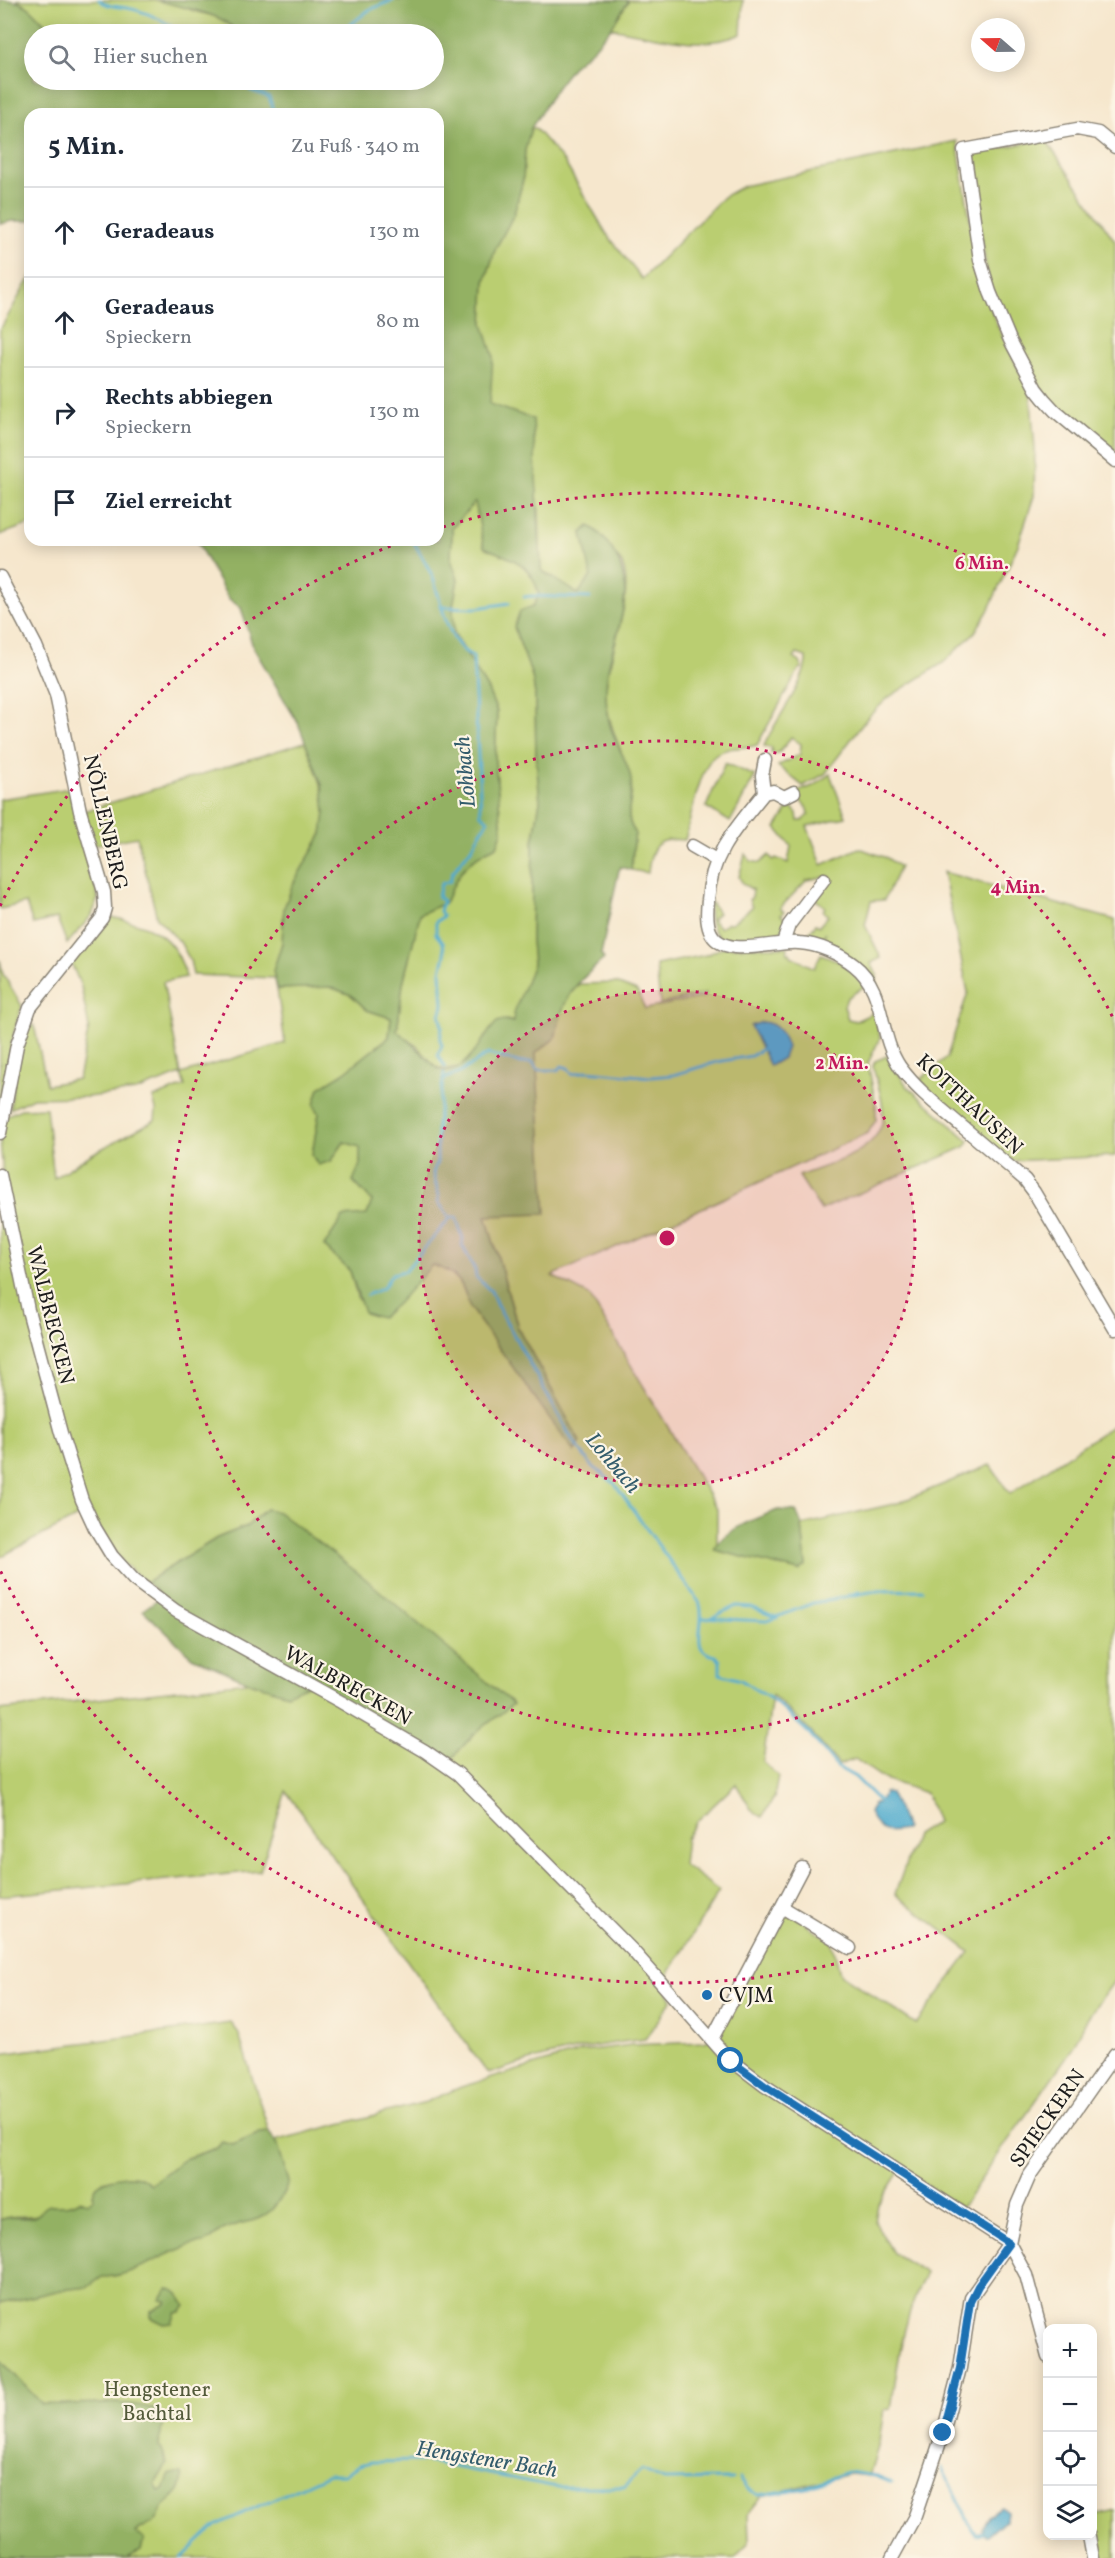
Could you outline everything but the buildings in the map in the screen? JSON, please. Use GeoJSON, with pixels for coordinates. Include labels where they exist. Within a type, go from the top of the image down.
{"type":"FeatureCollection","features":[{"type":"Feature","properties":{"kind":"street"},"geometry":{"type":"LineString","coordinates":[[1115,147],[1098,133],[1077,129],[964,150],[980,260],[990,292],[1010,340],[1036,389],[1044,399],[1055,411],[1115,461]]}},
{"type":"Feature","properties":{"kind":"street","name":"NÖLLENBERG"},"geometry":{"type":"LineString","coordinates":[[0,577],[36,646],[56,695],[80,811],[102,883],[105,901],[102,918],[30,1008],[17,1046],[1,1117],[0,1133]]}},
{"type":"Feature","properties":{"kind":"street"},"geometry":{"type":"LineString","coordinates":[[765,760],[762,776],[764,793],[773,791],[784,797],[794,792]]}},
{"type":"Feature","properties":{"kind":"street","name":"KOTTHAUSEN"},"geometry":{"type":"LineString","coordinates":[[764,793],[728,836],[716,860],[708,891],[707,913],[709,927],[715,939],[735,947],[800,943],[828,951],[852,964],[865,976],[878,1000],[884,1036],[902,1069],[930,1100],[1014,1171],[1034,1192],[1115,1329]]}},
{"type":"Feature","properties":{"kind":"street"},"geometry":{"type":"LineString","coordinates":[[692,846],[716,860]]}},
{"type":"Feature","properties":{"kind":"street"},"geometry":{"type":"LineString","coordinates":[[783,943],[789,926],[824,879]]}},
{"type":"Feature","properties":{"kind":"street","name":"WALBRECKEN"},"geometry":{"type":"LineString","coordinates":[[1,1182],[28,1310],[61,1433],[88,1515],[112,1556],[134,1580],[176,1611],[341,1702],[449,1766],[572,1887],[731,2061],[1009,2243]]}},
{"type":"Feature","properties":{"kind":"street"},"geometry":{"type":"LineString","coordinates":[[712,2039],[802,1868]]}},
{"type":"Feature","properties":{"kind":"street"},"geometry":{"type":"LineString","coordinates":[[782,1907],[850,1948]]}},
{"type":"Feature","properties":{"kind":"street","name":"SPIECKERN"},"geometry":{"type":"LineString","coordinates":[[892,2558],[915,2516],[943,2433],[960,2368],[970,2302],[978,2286],[1009,2243],[1017,2205],[1025,2182],[1115,2054]]}},
{"type":"Feature","properties":{"kind":"street"},"geometry":{"type":"LineString","coordinates":[[1009,2243],[1026,2275],[1043,2341]]}},
{"type":"Feature","properties":{"kind":"street"},"geometry":{"type":"LineString","coordinates":[[1090,2540],[1093,2558]]}},
{"type":"Feature","properties":{"kind":"green space"},"geometry":{"type":"Polygon","coordinates":[[[0,0],[21,3],[45,24],[24,24],[24,90],[444,90],[444,24],[228,24],[201,12],[156,0],[629,0],[611,28],[594,48],[574,65],[557,87],[531,128],[525,150],[523,180],[514,214],[495,250],[485,282],[483,324],[493,355],[490,404],[533,419],[541,570],[578,594],[591,576],[582,533],[589,526],[598,532],[609,545],[620,564],[624,583],[624,601],[607,676],[606,696],[611,727],[631,779],[629,819],[635,832],[631,870],[621,867],[619,870],[601,954],[604,959],[584,977],[571,993],[562,1012],[555,1038],[536,1053],[546,1214],[486,1216],[518,1328],[580,1442],[574,1452],[470,1308],[462,1286],[454,1276],[432,1265],[397,1304],[381,1318],[364,1313],[350,1271],[324,1246],[343,1217],[367,1215],[372,1201],[353,1181],[360,1165],[360,1147],[344,1142],[331,1161],[318,1165],[312,1155],[319,1113],[314,1105],[319,1088],[345,1072],[389,1037],[391,1018],[367,1010],[351,995],[330,987],[277,989],[273,971],[282,943],[284,908],[294,882],[322,834],[325,812],[322,785],[298,723],[253,647],[241,608],[228,598],[199,546],[444,546],[444,108],[24,108],[24,221],[0,224],[0,0]],[[475,502],[452,528],[451,560],[458,579],[453,606],[454,633],[488,690],[497,712],[495,761],[502,832],[497,846],[478,856],[464,868],[445,903],[420,914],[403,983],[397,1031],[435,1066],[444,1071],[453,1070],[462,1065],[497,1022],[504,1020],[513,1022],[514,1013],[533,964],[531,940],[533,843],[540,801],[536,758],[535,694],[532,676],[514,627],[520,611],[533,606],[539,595],[531,575],[512,559],[484,547],[475,502]]]}},
{"type":"Feature","properties":{"kind":"green space"},"geometry":{"type":"Polygon","coordinates":[[[16,0],[174,0],[181,6],[216,17],[229,24],[45,24],[16,0]]]}},
{"type":"Feature","properties":{"kind":"green space"},"geometry":{"type":"Polygon","coordinates":[[[629,0],[743,0],[741,34],[710,42],[693,42],[611,28],[629,0]]]}},
{"type":"Feature","properties":{"kind":"green space"},"geometry":{"type":"Polygon","coordinates":[[[531,128],[535,128],[565,163],[606,233],[642,279],[723,197],[743,186],[957,141],[979,274],[995,320],[1030,389],[1035,450],[1034,496],[1018,545],[988,611],[975,632],[943,663],[889,697],[868,717],[825,774],[803,786],[778,766],[800,754],[801,744],[791,737],[781,751],[775,754],[771,753],[772,748],[764,746],[802,677],[806,657],[797,654],[794,658],[800,662],[802,668],[799,669],[757,745],[726,750],[716,754],[710,760],[700,781],[685,840],[667,840],[657,845],[651,856],[648,873],[631,870],[635,832],[629,819],[632,790],[625,762],[613,731],[606,697],[610,665],[624,606],[625,572],[616,556],[582,533],[592,576],[578,594],[541,570],[539,509],[533,464],[490,404],[483,324],[485,282],[495,250],[514,214],[523,180],[525,150],[531,128]]]}},
{"type":"Feature","properties":{"kind":"green space"},"geometry":{"type":"Polygon","coordinates":[[[1045,139],[1115,241],[1115,458],[1051,407],[989,287],[970,158],[977,153],[1045,139]]]}},
{"type":"Feature","properties":{"kind":"green space"},"geometry":{"type":"Polygon","coordinates":[[[24,288],[24,526],[0,535],[0,330],[24,288]]]}},
{"type":"Feature","properties":{"kind":"green space"},"geometry":{"type":"Polygon","coordinates":[[[475,501],[484,547],[512,559],[525,568],[531,575],[539,595],[518,638],[532,676],[535,694],[536,758],[540,801],[533,843],[531,940],[533,964],[513,1022],[507,1020],[492,1027],[476,1051],[461,1066],[447,1070],[436,1067],[417,1046],[397,1032],[403,983],[420,914],[445,903],[464,868],[478,856],[497,846],[502,832],[495,761],[497,712],[488,690],[454,633],[453,606],[458,579],[451,560],[452,528],[475,501]]]}},
{"type":"Feature","properties":{"kind":"green space"},"geometry":{"type":"Polygon","coordinates":[[[305,742],[322,788],[326,812],[321,836],[292,887],[285,906],[282,942],[275,965],[275,978],[193,975],[190,960],[180,942],[157,918],[137,837],[93,845],[84,811],[305,742]]]}},
{"type":"Feature","properties":{"kind":"green space"},"geometry":{"type":"Polygon","coordinates":[[[725,763],[755,776],[730,822],[706,807],[725,763]]]}},
{"type":"Feature","properties":{"kind":"green space"},"geometry":{"type":"Polygon","coordinates":[[[830,774],[846,817],[807,826],[822,865],[859,848],[887,858],[900,867],[884,900],[871,901],[865,925],[881,958],[871,963],[877,975],[876,989],[852,963],[822,946],[821,942],[826,932],[817,944],[803,939],[816,924],[819,926],[828,916],[823,911],[825,907],[815,899],[818,889],[830,879],[829,876],[807,880],[780,908],[784,912],[781,915],[787,921],[775,942],[749,945],[727,942],[718,936],[710,917],[710,901],[718,913],[712,919],[720,928],[727,923],[732,923],[752,907],[749,900],[753,890],[743,884],[739,877],[745,854],[751,861],[760,863],[769,855],[773,860],[776,858],[788,863],[791,846],[776,828],[790,806],[797,813],[798,821],[802,821],[809,814],[808,809],[797,797],[794,800],[792,794],[815,785],[830,774]]]}},
{"type":"Feature","properties":{"kind":"green space"},"geometry":{"type":"Polygon","coordinates":[[[71,788],[98,898],[92,915],[67,944],[57,918],[33,924],[26,903],[0,909],[0,799],[71,788]]]}},
{"type":"Feature","properties":{"kind":"green space"},"geometry":{"type":"Polygon","coordinates":[[[943,872],[1115,920],[1115,1156],[1008,1161],[919,1081],[947,1057],[968,992],[943,872]]]}},
{"type":"Feature","properties":{"kind":"green space"},"geometry":{"type":"Polygon","coordinates":[[[104,916],[146,927],[157,932],[166,940],[174,949],[186,977],[163,982],[181,1074],[136,1091],[87,1097],[33,1098],[10,1109],[21,1029],[34,1025],[47,1085],[78,1079],[89,1028],[81,986],[69,958],[104,916]]]}},
{"type":"Feature","properties":{"kind":"green space","name":"Hengstener Bachtal"},"geometry":{"type":"Polygon","coordinates":[[[723,947],[788,947],[787,954],[790,953],[791,956],[814,968],[821,954],[828,956],[851,970],[865,986],[847,998],[844,1006],[848,1019],[856,1021],[875,1012],[880,1038],[868,1063],[876,1106],[876,1120],[868,1133],[552,1276],[589,1295],[717,1509],[715,1550],[799,1571],[806,1566],[802,1525],[898,1503],[990,1465],[1010,1494],[1115,1424],[1115,1980],[1088,2017],[1072,2049],[961,2208],[901,2169],[878,2204],[875,2222],[893,2253],[926,2273],[907,2322],[891,2409],[884,2410],[878,2447],[869,2476],[849,2474],[762,2496],[748,2514],[749,2543],[736,2558],[0,2558],[0,2232],[68,2206],[52,2205],[43,2210],[41,2214],[0,2220],[0,2054],[231,2023],[238,2032],[269,2132],[260,2133],[233,2145],[222,2142],[217,2148],[184,2159],[276,2204],[289,2182],[274,2141],[426,2102],[461,2087],[583,2051],[631,2045],[704,2042],[712,2039],[782,1907],[832,1942],[840,1974],[916,2024],[970,1952],[895,1894],[916,1835],[937,1822],[926,1793],[884,1779],[855,1759],[839,1765],[810,1731],[772,1695],[763,1762],[778,1776],[774,1798],[762,1817],[751,1809],[736,1784],[697,1821],[686,1838],[683,1864],[719,1891],[663,1983],[672,2000],[645,2039],[565,2052],[488,2074],[286,1791],[260,1871],[0,1896],[0,1710],[248,1682],[245,1679],[312,1683],[446,1765],[473,1735],[513,1704],[266,1509],[247,1526],[217,1538],[146,1582],[122,1562],[87,1512],[0,1557],[0,1189],[4,1187],[0,1138],[3,1117],[21,1109],[46,1108],[54,1178],[92,1154],[155,1120],[156,1110],[153,1098],[185,1086],[181,1074],[285,1043],[277,989],[330,987],[351,995],[367,1010],[391,1018],[389,1037],[345,1072],[319,1089],[314,1105],[319,1113],[312,1155],[331,1161],[344,1142],[361,1147],[360,1165],[353,1181],[372,1201],[367,1215],[324,1246],[350,1271],[358,1300],[413,1284],[432,1265],[454,1276],[462,1285],[470,1308],[580,1442],[518,1328],[486,1216],[538,1104],[536,1053],[555,1038],[563,1008],[569,996],[580,984],[616,983],[637,991],[645,1009],[705,997],[705,994],[660,1004],[656,965],[706,955],[723,947]],[[128,2176],[103,2181],[93,2194],[93,2199],[140,2177],[128,2176]]]}},
{"type":"Feature","properties":{"kind":"green space"},"geometry":{"type":"Polygon","coordinates":[[[0,960],[3,974],[22,1006],[14,1031],[2,1109],[0,1109],[0,960]]]}},
{"type":"Feature","properties":{"kind":"green space"},"geometry":{"type":"Polygon","coordinates":[[[887,1056],[907,1086],[969,1141],[965,1147],[821,1210],[799,1176],[853,1154],[875,1137],[881,1126],[883,1106],[873,1066],[875,1061],[887,1056]]]}},
{"type":"Feature","properties":{"kind":"green space"},"geometry":{"type":"Polygon","coordinates":[[[266,1509],[278,1512],[362,1576],[513,1704],[473,1735],[446,1765],[312,1683],[287,1694],[249,1682],[192,1657],[143,1610],[162,1596],[146,1582],[217,1538],[247,1526],[266,1509]]]}},
{"type":"Feature","properties":{"kind":"green space"},"geometry":{"type":"Polygon","coordinates":[[[778,1510],[796,1511],[802,1525],[806,1566],[799,1571],[714,1550],[718,1543],[733,1530],[778,1510]]]}},
{"type":"Feature","properties":{"kind":"green space"},"geometry":{"type":"Polygon","coordinates":[[[269,2132],[279,2149],[289,2182],[278,2202],[264,2216],[232,2226],[206,2242],[180,2249],[136,2269],[102,2277],[88,2287],[61,2290],[0,2304],[0,2220],[8,2217],[33,2217],[51,2205],[65,2205],[79,2200],[87,2203],[93,2199],[94,2189],[98,2185],[115,2178],[141,2177],[151,2184],[184,2159],[217,2148],[222,2142],[233,2145],[260,2133],[269,2132]]]}},
{"type":"Feature","properties":{"kind":"green space"},"geometry":{"type":"Polygon","coordinates":[[[167,2289],[176,2292],[186,2306],[181,2312],[176,2313],[172,2323],[164,2324],[150,2317],[150,2311],[166,2304],[166,2301],[160,2300],[167,2289]]]}},
{"type":"Feature","properties":{"kind":"green space"},"geometry":{"type":"Polygon","coordinates":[[[0,2359],[42,2404],[123,2403],[153,2408],[164,2414],[159,2446],[167,2464],[155,2484],[159,2491],[164,2489],[170,2474],[182,2474],[182,2484],[178,2492],[163,2507],[157,2519],[135,2533],[144,2539],[141,2551],[126,2558],[0,2558],[0,2359]]]}},
{"type":"Feature","properties":{"kind":"green space"},"geometry":{"type":"Polygon","coordinates":[[[1115,2510],[1115,2558],[1098,2558],[1095,2540],[1097,2540],[1097,2515],[1115,2510]]]}},
{"type":"Feature","properties":{"kind":"water"},"geometry":{"type":"Polygon","coordinates":[[[762,1022],[772,1024],[779,1030],[787,1047],[783,1058],[770,1066],[750,1026],[762,1022]]]}},
{"type":"Feature","properties":{"kind":"water"},"geometry":{"type":"Polygon","coordinates":[[[884,1792],[890,1793],[902,1817],[905,1830],[892,1832],[883,1830],[869,1813],[874,1803],[880,1802],[884,1792]]]}},
{"type":"Feature","properties":{"kind":"water"},"geometry":{"type":"Polygon","coordinates":[[[1001,2507],[1007,2511],[1006,2519],[987,2536],[982,2532],[982,2528],[988,2515],[1001,2507]]]}},
{"type":"Feature","properties":{"kind":"waterway","name":"Lohbach"},"geometry":{"type":"LineString","coordinates":[[99,0],[109,5],[148,14],[167,24]]}},
{"type":"Feature","properties":{"kind":"waterway"},"geometry":{"type":"LineString","coordinates":[[351,24],[369,10],[393,0]]}},
{"type":"Feature","properties":{"kind":"waterway","name":"Lohbach"},"geometry":{"type":"LineString","coordinates":[[250,90],[269,97],[273,108]]}},
{"type":"Feature","properties":{"kind":"waterway","name":"Lohbach"},"geometry":{"type":"LineString","coordinates":[[416,546],[433,578],[451,633],[464,651],[473,656],[481,814],[488,820],[471,849],[452,873],[450,881],[441,884],[438,897],[443,901],[440,911],[443,916],[436,922],[436,934],[443,943],[445,955],[441,971],[443,1005],[440,1016],[442,1027],[440,1040],[442,1045],[438,1055],[445,1067]]}},
{"type":"Feature","properties":{"kind":"waterway"},"geometry":{"type":"LineString","coordinates":[[524,597],[590,598]]}},
{"type":"Feature","properties":{"kind":"waterway"},"geometry":{"type":"LineString","coordinates":[[441,607],[477,608],[509,603]]}},
{"type":"Feature","properties":{"kind":"waterway"},"geometry":{"type":"LineString","coordinates":[[444,1079],[459,1073],[488,1054],[521,1063],[532,1062],[538,1070],[558,1070],[562,1066],[568,1068],[572,1074],[587,1071],[651,1077],[673,1075],[717,1062],[751,1056],[762,1049]]}},
{"type":"Feature","properties":{"kind":"waterway","name":"Lohbach"},"geometry":{"type":"LineString","coordinates":[[444,1073],[437,1126],[437,1162],[433,1173],[439,1196],[438,1202],[450,1218],[456,1217],[463,1239],[462,1245],[475,1270],[476,1277],[491,1291],[573,1441],[592,1466],[614,1483],[699,1602],[702,1649],[716,1656],[720,1661],[720,1674],[741,1680],[774,1701],[810,1734],[837,1767],[855,1777],[880,1802]]}},
{"type":"Feature","properties":{"kind":"waterway"},"geometry":{"type":"LineString","coordinates":[[367,1295],[383,1288],[392,1274],[405,1271],[450,1218]]}},
{"type":"Feature","properties":{"kind":"waterway"},"geometry":{"type":"LineString","coordinates":[[701,1618],[767,1621],[813,1603],[875,1591],[922,1590]]}},
{"type":"Feature","properties":{"kind":"waterway"},"geometry":{"type":"LineString","coordinates":[[849,1595],[859,1592]]}},
{"type":"Feature","properties":{"kind":"waterway"},"geometry":{"type":"LineString","coordinates":[[711,1618],[736,1606],[751,1607],[778,1618]]}},
{"type":"Feature","properties":{"kind":"waterway","name":"Hengstener Bach"},"geometry":{"type":"LineString","coordinates":[[182,2558],[215,2526],[329,2474],[344,2474],[359,2465],[372,2462],[423,2461],[557,2487],[624,2487],[642,2470],[664,2480],[732,2479]]}},
{"type":"Feature","properties":{"kind":"waterway","name":"Hengstener Bach"},"geometry":{"type":"LineString","coordinates":[[942,2468],[972,2529],[976,2534],[982,2532]]}},
{"type":"Feature","properties":{"kind":"waterway","name":"Hengstener Bach"},"geometry":{"type":"LineString","coordinates":[[739,2478],[748,2489],[759,2495],[805,2488],[847,2472],[876,2476],[891,2482]]}},
{"type":"Feature","properties":{"kind":"place","name":"CVJM"},"geometry":{"type":"Point","coordinates":[707,1995]}},
{"type":"Feature","properties":{"kind":"route"},"geometry":{"type":"LineString","coordinates":[[731,2061],[765,2086],[1009,2243],[978,2286],[970,2302],[960,2368],[943,2433]]}}]}
